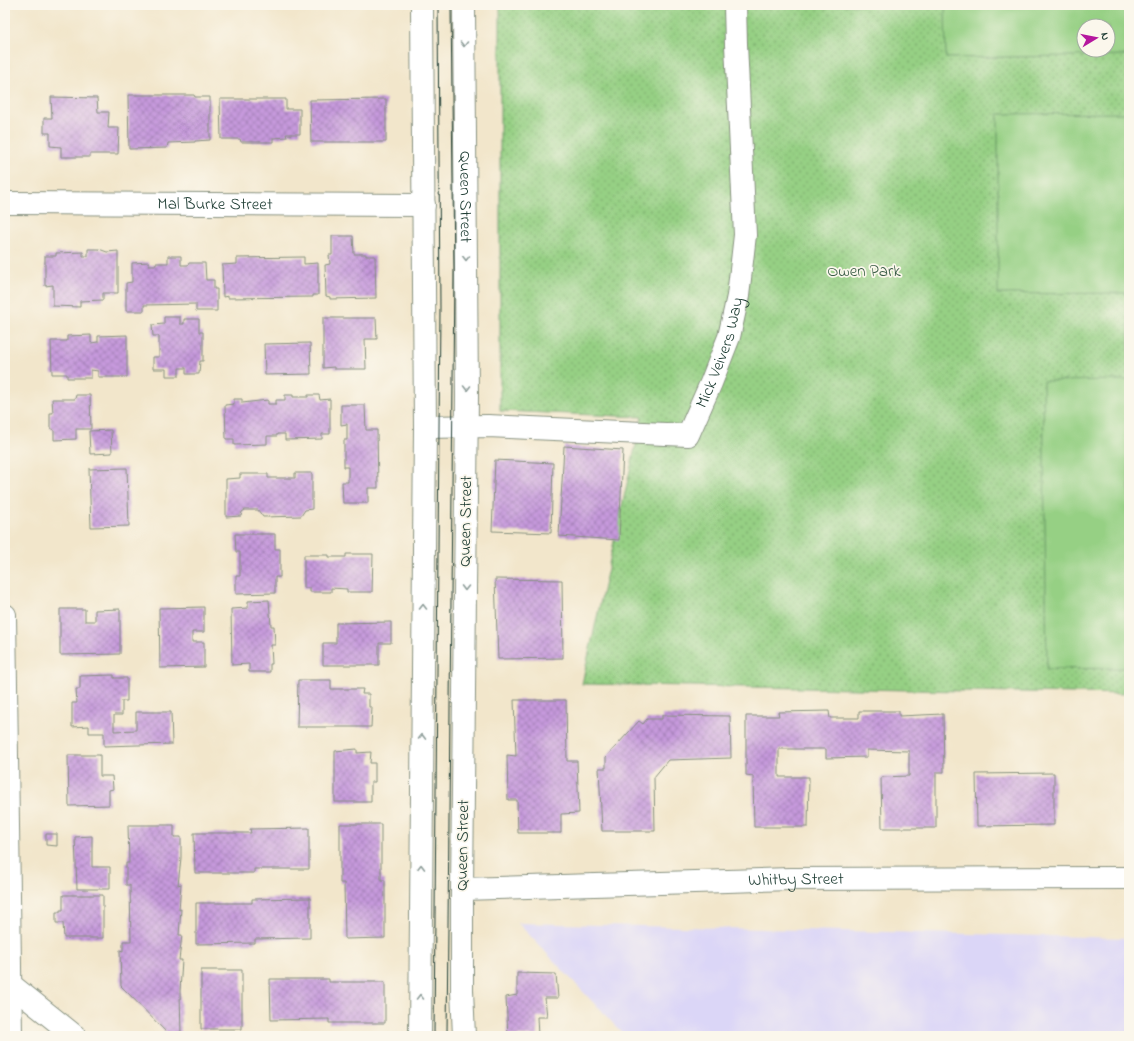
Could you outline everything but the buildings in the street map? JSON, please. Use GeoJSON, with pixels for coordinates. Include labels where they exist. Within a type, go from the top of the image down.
{"type":"FeatureCollection","features":[{"type":"Feature","properties":{"kind":"street"},"geometry":{"type":"LineString","coordinates":[[420,1036],[425,427],[422,5]]}},
{"type":"Feature","properties":{"kind":"street","name":"Queen Street"},"geometry":{"type":"LineString","coordinates":[[464,5],[467,426],[462,889],[462,990],[464,1036]]}},
{"type":"Feature","properties":{"kind":"street","name":"Mick Veivers Way"},"geometry":{"type":"LineString","coordinates":[[425,427],[500,426],[688,435],[729,338],[738,296],[745,235],[735,5]]}},
{"type":"Feature","properties":{"kind":"street","name":"Mal Burke Street"},"geometry":{"type":"LineString","coordinates":[[5,203],[424,205]]}},
{"type":"Feature","properties":{"kind":"street"},"geometry":{"type":"LineString","coordinates":[[5,615],[8,981],[11,1036]]}},
{"type":"Feature","properties":{"kind":"street","name":"Whitby Street"},"geometry":{"type":"LineString","coordinates":[[462,889],[791,879],[1129,878]]}},
{"type":"Feature","properties":{"kind":"street"},"geometry":{"type":"LineString","coordinates":[[8,981],[50,1036]]}},
{"type":"Feature","properties":{"kind":"street"},"geometry":{"type":"LineString","coordinates":[[8,981],[75,1036]]}},
{"type":"Feature","properties":{"kind":"shaded area"},"geometry":{"type":"Polygon","coordinates":[[[518,923],[1129,938],[1129,1036],[625,1036],[518,923]]]}},
{"type":"Feature","properties":{"kind":"green space","name":"Owen Park"},"geometry":{"type":"Polygon","coordinates":[[[500,5],[1129,5],[1129,694],[582,684],[642,417],[500,411],[500,5]]]}},
{"type":"Feature","properties":{"kind":"green space"},"geometry":{"type":"Polygon","coordinates":[[[945,5],[1129,5],[1129,55],[1116,55],[1116,18],[1076,18],[1076,56],[946,58],[945,5]]]}},
{"type":"Feature","properties":{"kind":"green space"},"geometry":{"type":"Polygon","coordinates":[[[1129,113],[1129,293],[998,294],[998,114],[1129,113]]]}},
{"type":"Feature","properties":{"kind":"green space"},"geometry":{"type":"Polygon","coordinates":[[[1129,380],[1129,668],[1047,669],[1043,381],[1129,380]]]}},
{"type":"Feature","properties":{"kind":"tram line"},"geometry":{"type":"LineString","coordinates":[[434,1036],[440,308],[438,5]]}},
{"type":"Feature","properties":{"kind":"tram line"},"geometry":{"type":"LineString","coordinates":[[447,1036],[454,272],[451,5]]}}]}
